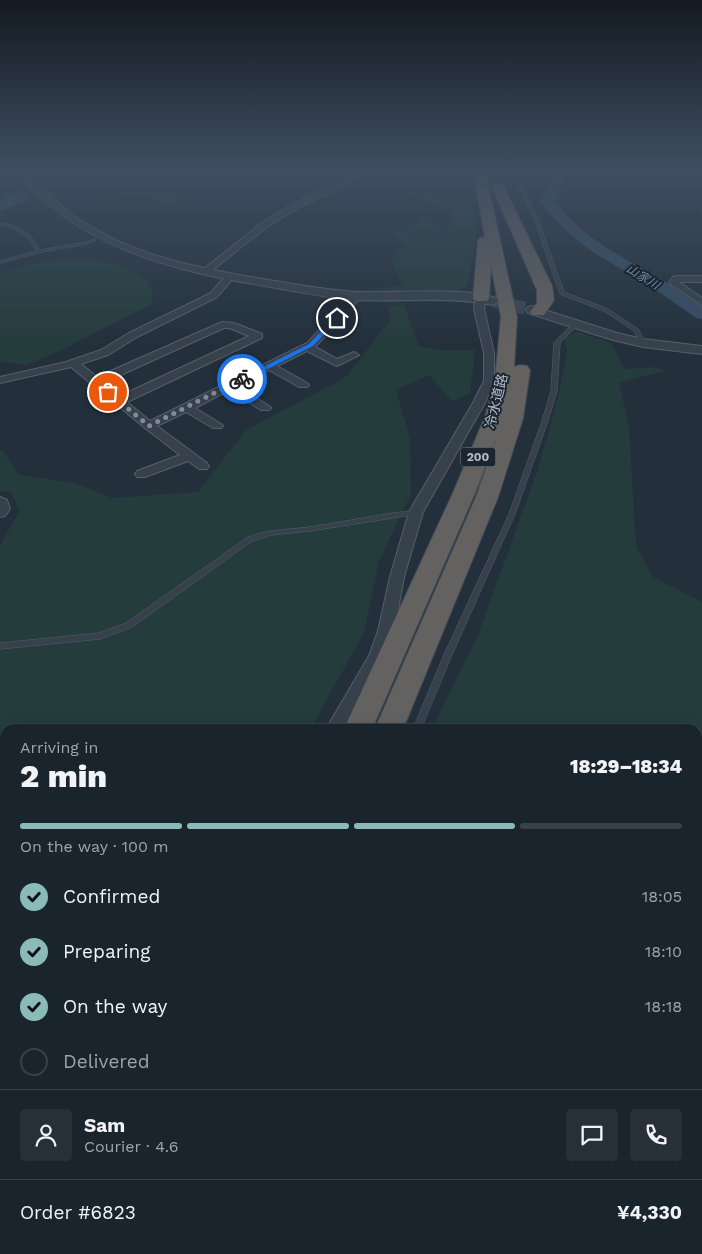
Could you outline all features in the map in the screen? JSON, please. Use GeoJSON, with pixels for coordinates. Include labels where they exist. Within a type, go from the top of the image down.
{"type":"FeatureCollection","features":[{"type":"Feature","properties":{"kind":"highway"},"geometry":{"type":"LineString","coordinates":[[487,299],[485,255],[488,227]]}},
{"type":"Feature","properties":{"kind":"highway","name":"冷水道路"},"geometry":{"type":"LineString","coordinates":[[360,724],[464,493],[497,408],[504,380],[509,316],[498,227]]}},
{"type":"Feature","properties":{"kind":"highway","name":"冷水道路"},"geometry":{"type":"LineString","coordinates":[[391,724],[487,497],[513,418],[524,351],[524,318],[503,227]]}},
{"type":"Feature","properties":{"kind":"highway"},"geometry":{"type":"LineString","coordinates":[[514,227],[544,286],[548,298],[546,305],[535,311]]}},
{"type":"Feature","properties":{"kind":"street"},"geometry":{"type":"LineString","coordinates":[[82,227],[99,239],[139,254],[205,272],[304,290],[357,296],[444,295],[487,299]]}},
{"type":"Feature","properties":{"kind":"street"},"geometry":{"type":"LineString","coordinates":[[205,272],[263,227]]}},
{"type":"Feature","properties":{"kind":"street"},"geometry":{"type":"LineString","coordinates":[[0,380],[95,356],[123,343],[133,334],[214,295],[230,276]]}},
{"type":"Feature","properties":{"kind":"street"},"geometry":{"type":"LineString","coordinates":[[702,280],[676,279],[674,283],[702,302]]}},
{"type":"Feature","properties":{"kind":"street"},"geometry":{"type":"LineString","coordinates":[[149,426],[308,347],[357,296]]}},
{"type":"Feature","properties":{"kind":"street"},"geometry":{"type":"LineString","coordinates":[[337,724],[376,657],[386,632],[397,577],[416,512],[480,401],[489,381],[488,353],[479,309],[487,299]]}},
{"type":"Feature","properties":{"kind":"street"},"geometry":{"type":"LineString","coordinates":[[535,311],[576,325],[643,343],[702,350]]}},
{"type":"Feature","properties":{"kind":"street"},"geometry":{"type":"LineString","coordinates":[[96,382],[222,326],[230,325],[258,336],[120,401]]}},
{"type":"Feature","properties":{"kind":"street"},"geometry":{"type":"LineString","coordinates":[[308,347],[337,363],[354,355]]}},
{"type":"Feature","properties":{"kind":"street"},"geometry":{"type":"LineString","coordinates":[[73,363],[149,426],[203,466]]}},
{"type":"Feature","properties":{"kind":"street"},"geometry":{"type":"LineString","coordinates":[[269,366],[303,385]]}},
{"type":"Feature","properties":{"kind":"street"},"geometry":{"type":"LineString","coordinates":[[229,386],[265,408]]}},
{"type":"Feature","properties":{"kind":"street"},"geometry":{"type":"LineString","coordinates":[[186,407],[217,426]]}},
{"type":"Feature","properties":{"kind":"street"},"geometry":{"type":"LineString","coordinates":[[141,474],[189,456]]}},
{"type":"Feature","properties":{"kind":"street"},"geometry":{"type":"LineString","coordinates":[[0,501],[3,509],[0,513]]}},
{"type":"Feature","properties":{"kind":"lane"},"geometry":{"type":"LineString","coordinates":[[16,227],[28,236],[38,250]]}},
{"type":"Feature","properties":{"kind":"lane"},"geometry":{"type":"LineString","coordinates":[[539,227],[562,293],[606,310],[636,330],[643,343]]}},
{"type":"Feature","properties":{"kind":"lane"},"geometry":{"type":"LineString","coordinates":[[0,258],[87,243],[99,239]]}},
{"type":"Feature","properties":{"kind":"lane"},"geometry":{"type":"LineString","coordinates":[[0,262],[38,250]]}},
{"type":"Feature","properties":{"kind":"lane"},"geometry":{"type":"LineString","coordinates":[[419,724],[447,657],[512,514],[546,421],[554,391],[557,343],[576,325]]}},
{"type":"Feature","properties":{"kind":"lane"},"geometry":{"type":"LineString","coordinates":[[0,646],[100,636],[129,625],[226,555],[262,533],[308,529],[365,518],[416,512]]}},
{"type":"Feature","properties":{"kind":"green space"},"geometry":{"type":"Polygon","coordinates":[[[406,227],[477,227],[477,235],[468,282],[465,288],[422,294],[349,291],[402,286],[390,260],[406,246],[392,231],[406,227]]]}},
{"type":"Feature","properties":{"kind":"green space"},"geometry":{"type":"Polygon","coordinates":[[[79,258],[99,260],[133,270],[149,283],[153,292],[152,304],[58,352],[26,365],[0,362],[0,273],[39,262],[79,258]]]}},
{"type":"Feature","properties":{"kind":"green space"},"geometry":{"type":"Polygon","coordinates":[[[404,305],[419,346],[441,350],[475,350],[470,394],[452,401],[429,375],[396,390],[410,439],[411,494],[379,561],[364,633],[313,724],[0,724],[0,545],[20,511],[11,492],[0,491],[0,450],[2,450],[19,475],[75,483],[112,498],[198,492],[246,430],[346,377],[390,320],[388,306],[404,305]]]}},
{"type":"Feature","properties":{"kind":"green space"},"geometry":{"type":"Polygon","coordinates":[[[578,332],[611,343],[624,369],[659,367],[665,371],[619,383],[629,427],[636,546],[653,577],[702,602],[702,724],[434,724],[478,635],[538,469],[558,398],[567,350],[564,338],[578,332]]]}},
{"type":"Feature","properties":{"kind":"waterway","name":"山家川"},"geometry":{"type":"LineString","coordinates":[[569,227],[600,251],[664,288],[702,314]]}},
{"type":"Feature","properties":{"kind":"tunnel"},"geometry":{"type":"LineString","coordinates":[[493,301],[532,310]]}},
{"type":"Feature","properties":{"kind":"way so far"},"geometry":{"type":"LineString","coordinates":[[108,392],[149,426],[242,379]]}},
{"type":"Feature","properties":{"kind":"route"},"geometry":{"type":"LineString","coordinates":[[242,379],[311,345],[337,318]]}}]}
